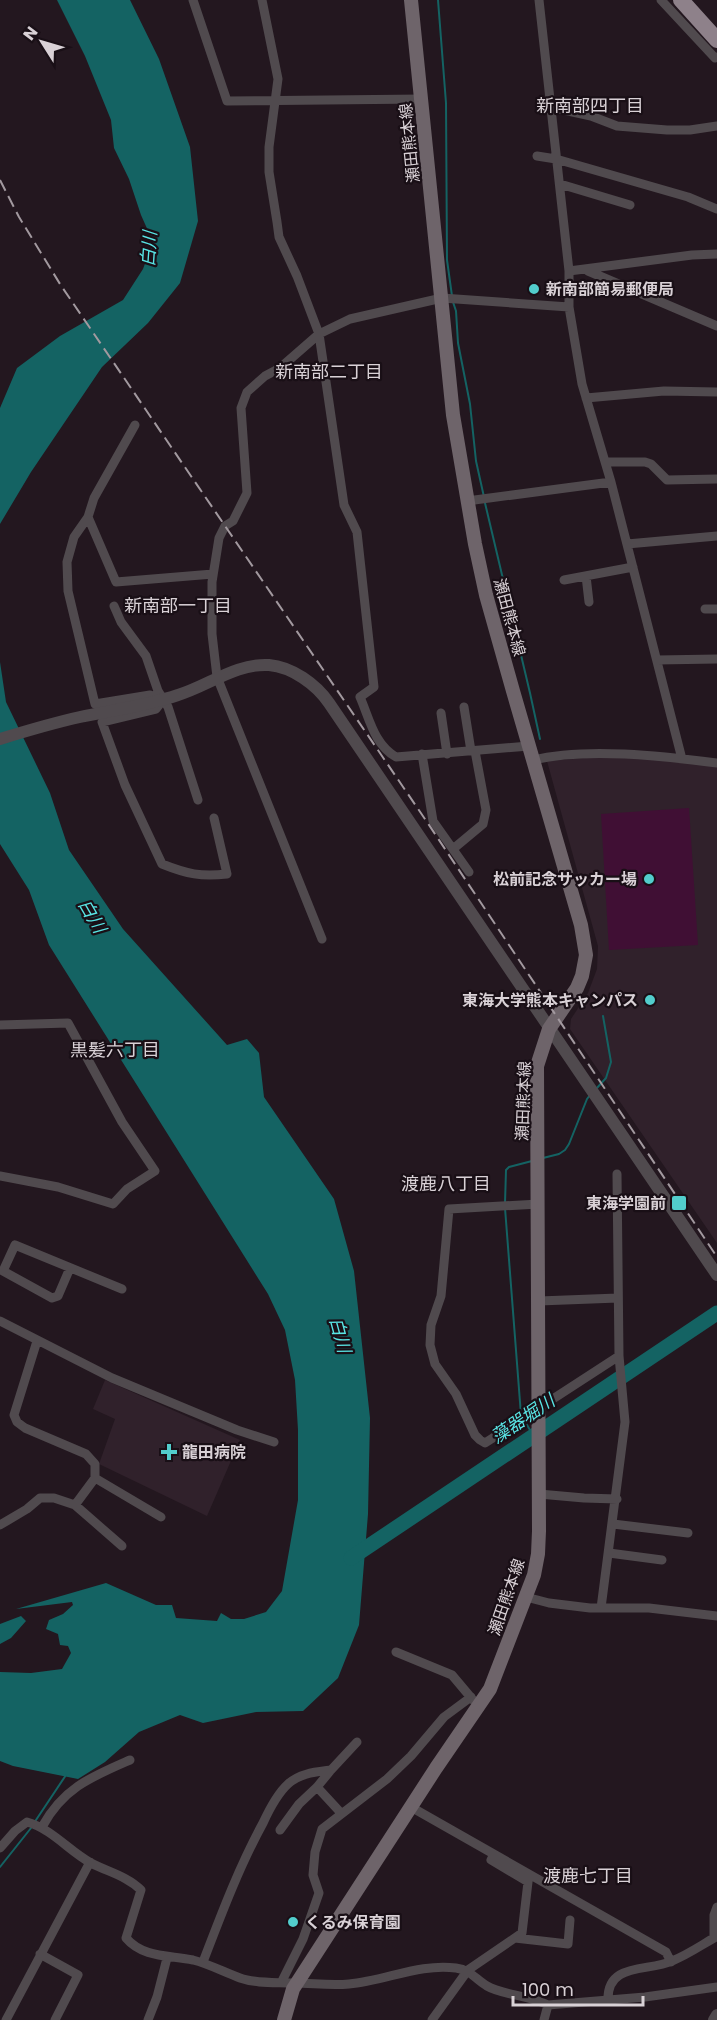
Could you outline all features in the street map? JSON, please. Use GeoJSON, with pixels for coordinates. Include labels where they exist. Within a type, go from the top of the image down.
{"type":"FeatureCollection","features":[{"type":"Feature","properties":{"kind":"highway"},"geometry":{"type":"LineString","coordinates":[[681,0],[717,40]]}},
{"type":"Feature","properties":{"kind":"highway"},"geometry":{"type":"LineString","coordinates":[[694,15],[717,19]]}},
{"type":"Feature","properties":{"kind":"main road","name":"瀬田熊本線"},"geometry":{"type":"LineString","coordinates":[[284,2020],[296,1983],[411,1807],[474,1702],[490,1689],[534,1575],[538,1554],[540,1451],[537,1066],[549,1029],[577,988],[586,955],[581,925],[486,595],[467,501],[453,415],[411,0]]}},
{"type":"Feature","properties":{"kind":"street"},"geometry":{"type":"LineString","coordinates":[[193,0],[227,101],[422,99]]}},
{"type":"Feature","properties":{"kind":"street"},"geometry":{"type":"LineString","coordinates":[[262,0],[278,79],[269,147],[269,172],[279,237],[319,334],[344,505],[357,532],[374,687],[360,697],[376,738],[386,751],[396,757],[473,751],[531,753],[548,756],[583,753],[717,763]]}},
{"type":"Feature","properties":{"kind":"street"},"geometry":{"type":"LineString","coordinates":[[539,0],[569,271],[569,307],[586,398],[606,462],[682,759]]}},
{"type":"Feature","properties":{"kind":"street"},"geometry":{"type":"LineString","coordinates":[[661,0],[715,58],[717,57]]}},
{"type":"Feature","properties":{"kind":"street"},"geometry":{"type":"LineString","coordinates":[[550,107],[591,116],[617,126],[667,130],[690,130],[717,126]]}},
{"type":"Feature","properties":{"kind":"street"},"geometry":{"type":"LineString","coordinates":[[537,156],[556,159],[688,197],[717,209]]}},
{"type":"Feature","properties":{"kind":"street"},"geometry":{"type":"LineString","coordinates":[[560,184],[630,205]]}},
{"type":"Feature","properties":{"kind":"street"},"geometry":{"type":"LineString","coordinates":[[569,271],[692,255],[717,254]]}},
{"type":"Feature","properties":{"kind":"street"},"geometry":{"type":"LineString","coordinates":[[586,270],[717,326]]}},
{"type":"Feature","properties":{"kind":"street"},"geometry":{"type":"LineString","coordinates":[[322,939],[217,677],[212,634],[213,574],[219,538],[225,526],[233,521],[247,493],[241,408],[247,392],[265,376],[280,368],[319,334],[350,319],[442,298],[569,307]]}},
{"type":"Feature","properties":{"kind":"street"},"geometry":{"type":"LineString","coordinates":[[586,398],[664,391],[717,392]]}},
{"type":"Feature","properties":{"kind":"street"},"geometry":{"type":"LineString","coordinates":[[135,425],[94,498],[88,517],[74,537],[67,562],[68,591],[95,704],[150,695],[163,700]]}},
{"type":"Feature","properties":{"kind":"street"},"geometry":{"type":"LineString","coordinates":[[606,462],[645,462],[651,464],[667,480],[717,479]]}},
{"type":"Feature","properties":{"kind":"street"},"geometry":{"type":"LineString","coordinates":[[467,501],[611,482]]}},
{"type":"Feature","properties":{"kind":"street"},"geometry":{"type":"LineString","coordinates":[[88,517],[116,582],[213,574]]}},
{"type":"Feature","properties":{"kind":"street"},"geometry":{"type":"LineString","coordinates":[[627,544],[717,536]]}},
{"type":"Feature","properties":{"kind":"street"},"geometry":{"type":"LineString","coordinates":[[564,580],[633,567]]}},
{"type":"Feature","properties":{"kind":"street"},"geometry":{"type":"LineString","coordinates":[[586,576],[589,602]]}},
{"type":"Feature","properties":{"kind":"street"},"geometry":{"type":"LineString","coordinates":[[114,606],[121,622],[146,656],[158,691],[168,707],[198,800]]}},
{"type":"Feature","properties":{"kind":"street"},"geometry":{"type":"LineString","coordinates":[[705,609],[717,609]]}},
{"type":"Feature","properties":{"kind":"street"},"geometry":{"type":"LineString","coordinates":[[657,660],[717,659]]}},
{"type":"Feature","properties":{"kind":"street"},"geometry":{"type":"LineString","coordinates":[[0,739],[50,724],[163,700],[247,667],[267,665],[291,670],[323,694],[717,1275]]}},
{"type":"Feature","properties":{"kind":"street"},"geometry":{"type":"LineString","coordinates":[[163,700],[156,709],[102,722],[125,785],[162,864],[181,872],[204,876],[227,874],[214,818]]}},
{"type":"Feature","properties":{"kind":"street"},"geometry":{"type":"LineString","coordinates":[[453,849],[483,824],[486,810],[464,707]]}},
{"type":"Feature","properties":{"kind":"street"},"geometry":{"type":"LineString","coordinates":[[441,712],[447,754]]}},
{"type":"Feature","properties":{"kind":"street"},"geometry":{"type":"LineString","coordinates":[[422,754],[433,821],[469,872]]}},
{"type":"Feature","properties":{"kind":"street"},"geometry":{"type":"LineString","coordinates":[[0,1025],[68,1023],[122,1122],[155,1171],[127,1189],[113,1204],[58,1187],[0,1176]]}},
{"type":"Feature","properties":{"kind":"street"},"geometry":{"type":"LineString","coordinates":[[601,1608],[625,1422],[619,1356],[617,1174]]}},
{"type":"Feature","properties":{"kind":"street"},"geometry":{"type":"LineString","coordinates":[[539,1204],[449,1209],[441,1296],[431,1325],[430,1345],[435,1364],[456,1394],[480,1440],[485,1443],[538,1411],[619,1356]]}},
{"type":"Feature","properties":{"kind":"street"},"geometry":{"type":"LineString","coordinates":[[70,1268],[58,1296],[52,1298],[3,1271],[4,1255],[15,1245],[122,1289]]}},
{"type":"Feature","properties":{"kind":"street"},"geometry":{"type":"LineString","coordinates":[[539,1301],[618,1298]]}},
{"type":"Feature","properties":{"kind":"street"},"geometry":{"type":"LineString","coordinates":[[0,1321],[112,1378],[237,1430],[274,1442]]}},
{"type":"Feature","properties":{"kind":"street"},"geometry":{"type":"LineString","coordinates":[[37,1341],[14,1415],[16,1422],[25,1428],[86,1454],[95,1464],[95,1478],[75,1505]]}},
{"type":"Feature","properties":{"kind":"street"},"geometry":{"type":"LineString","coordinates":[[95,1478],[161,1517]]}},
{"type":"Feature","properties":{"kind":"street"},"geometry":{"type":"LineString","coordinates":[[539,1494],[616,1499]]}},
{"type":"Feature","properties":{"kind":"street"},"geometry":{"type":"LineString","coordinates":[[0,1525],[27,1509],[40,1498],[54,1498],[75,1505],[122,1546]]}},
{"type":"Feature","properties":{"kind":"street"},"geometry":{"type":"LineString","coordinates":[[613,1524],[688,1533]]}},
{"type":"Feature","properties":{"kind":"street"},"geometry":{"type":"LineString","coordinates":[[609,1553],[662,1560]]}},
{"type":"Feature","properties":{"kind":"street"},"geometry":{"type":"LineString","coordinates":[[526,1597],[558,1604],[601,1608],[650,1608],[717,1616]]}},
{"type":"Feature","properties":{"kind":"street"},"geometry":{"type":"LineString","coordinates":[[281,1983],[303,1939],[319,1893],[313,1875],[315,1852],[322,1829],[387,1779],[411,1756],[444,1717],[474,1702],[452,1675],[396,1652]]}},
{"type":"Feature","properties":{"kind":"street"},"geometry":{"type":"LineString","coordinates":[[280,1830],[299,1804],[357,1742]]}},
{"type":"Feature","properties":{"kind":"street"},"geometry":{"type":"LineString","coordinates":[[40,1826],[63,1796],[91,1777],[130,1760]]}},
{"type":"Feature","properties":{"kind":"street"},"geometry":{"type":"LineString","coordinates":[[203,1962],[255,1837],[273,1803],[288,1784],[308,1773],[331,1770]]}},
{"type":"Feature","properties":{"kind":"street"},"geometry":{"type":"LineString","coordinates":[[317,1787],[341,1813]]}},
{"type":"Feature","properties":{"kind":"street"},"geometry":{"type":"LineString","coordinates":[[411,1807],[666,1952],[671,1962]]}},
{"type":"Feature","properties":{"kind":"street"},"geometry":{"type":"LineString","coordinates":[[0,1848],[15,1831],[27,1822],[40,1826],[90,1862],[133,1882],[141,1890],[126,1938],[132,1945],[145,1952],[167,1958],[177,1957],[203,1962],[241,1978],[259,1982],[351,1984],[435,1967],[468,1970],[488,1987],[538,1999],[548,2005],[717,1987]]}},
{"type":"Feature","properties":{"kind":"street"},"geometry":{"type":"LineString","coordinates":[[432,2020],[468,1970],[522,1933],[528,1882],[491,1860],[494,1854]]}},
{"type":"Feature","properties":{"kind":"street"},"geometry":{"type":"LineString","coordinates":[[6,2020],[90,1862]]}},
{"type":"Feature","properties":{"kind":"street"},"geometry":{"type":"LineString","coordinates":[[608,2000],[607,1989],[615,1977],[622,1973],[671,1962],[714,1938],[714,1915],[717,1907]]}},
{"type":"Feature","properties":{"kind":"street"},"geometry":{"type":"LineString","coordinates":[[515,1938],[567,1944],[570,1920]]}},
{"type":"Feature","properties":{"kind":"street"},"geometry":{"type":"LineString","coordinates":[[40,1954],[78,1975],[55,2020]]}},
{"type":"Feature","properties":{"kind":"street"},"geometry":{"type":"LineString","coordinates":[[148,2020],[157,1997],[167,1958]]}},
{"type":"Feature","properties":{"kind":"street"},"geometry":{"type":"LineString","coordinates":[[544,2020],[548,2005]]}},
{"type":"Feature","properties":{"kind":"street"},"geometry":{"type":"LineString","coordinates":[[714,2020],[717,2015]]}},
{"type":"Feature","properties":{"kind":"shaded area","name":"東海大学熊本キャンパス"},"geometry":{"type":"Polygon","coordinates":[[[599,757],[648,758],[717,766],[717,1243],[570,1029],[571,1019],[588,993],[597,969],[598,946],[547,761],[599,757]]]}},
{"type":"Feature","properties":{"kind":"shaded area","name":"松前記念サッカー場"},"geometry":{"type":"Polygon","coordinates":[[[689,808],[698,945],[609,950],[601,814],[689,808]]]}},
{"type":"Feature","properties":{"kind":"shaded area","name":"龍田病院"},"geometry":{"type":"Polygon","coordinates":[[[105,1380],[240,1440],[207,1516],[99,1464],[115,1419],[93,1409],[105,1380]]]}},
{"type":"Feature","properties":{"kind":"water"},"geometry":{"type":"Polygon","coordinates":[[[57,0],[130,0],[159,59],[190,147],[198,221],[180,283],[148,323],[102,367],[31,472],[0,524],[0,408],[17,368],[60,336],[123,300],[143,269],[153,242],[129,179],[114,148],[111,120],[85,56],[57,0]]]}},
{"type":"Feature","properties":{"kind":"water","name":"白川"},"geometry":{"type":"Polygon","coordinates":[[[0,662],[6,702],[50,793],[69,850],[123,929],[227,1045],[247,1039],[259,1053],[264,1097],[334,1199],[354,1271],[370,1418],[368,1514],[359,1625],[338,1678],[303,1711],[256,1712],[203,1723],[180,1715],[139,1732],[105,1762],[78,1779],[13,1766],[0,1761],[0,1672],[31,1673],[62,1669],[71,1653],[68,1646],[60,1645],[58,1634],[46,1629],[49,1620],[63,1614],[73,1605],[72,1602],[16,1609],[106,1583],[156,1605],[172,1605],[176,1618],[217,1621],[221,1613],[231,1619],[244,1619],[266,1612],[282,1591],[298,1500],[295,1380],[285,1330],[268,1294],[49,945],[29,890],[0,844],[0,662]]]}},
{"type":"Feature","properties":{"kind":"water"},"geometry":{"type":"Polygon","coordinates":[[[21,1616],[26,1621],[11,1638],[0,1644],[0,1624],[21,1616]]]}},
{"type":"Feature","properties":{"kind":"waterway"},"geometry":{"type":"LineString","coordinates":[[438,0],[446,103],[447,260],[452,296]]}},
{"type":"Feature","properties":{"kind":"waterway"},"geometry":{"type":"LineString","coordinates":[[453,302],[456,311],[458,343],[470,404],[476,461],[484,497]]}},
{"type":"Feature","properties":{"kind":"waterway"},"geometry":{"type":"LineString","coordinates":[[485,503],[540,739]]}},
{"type":"Feature","properties":{"kind":"waterway"},"geometry":{"type":"LineString","coordinates":[[596,1089],[606,1078],[611,1062],[603,1016]]}},
{"type":"Feature","properties":{"kind":"waterway"},"geometry":{"type":"LineString","coordinates":[[543,1158],[565,1150],[590,1095]]}},
{"type":"Feature","properties":{"kind":"waterway"},"geometry":{"type":"LineString","coordinates":[[505,1203],[506,1170],[509,1167],[532,1161]]}},
{"type":"Feature","properties":{"kind":"waterway"},"geometry":{"type":"LineString","coordinates":[[505,1208],[521,1415]]}},
{"type":"Feature","properties":{"kind":"waterway","name":"藻器堀川"},"geometry":{"type":"LineString","coordinates":[[351,1558],[717,1313]]}},
{"type":"Feature","properties":{"kind":"waterway"},"geometry":{"type":"LineString","coordinates":[[524,1420],[530,1430]]}},
{"type":"Feature","properties":{"kind":"waterway"},"geometry":{"type":"LineString","coordinates":[[34,1823],[66,1775]]}},
{"type":"Feature","properties":{"kind":"waterway"},"geometry":{"type":"LineString","coordinates":[[0,1867],[31,1828]]}},
{"type":"Feature","properties":{"kind":"railway"},"geometry":{"type":"LineString","coordinates":[[0,180],[19,217],[60,284],[427,822],[717,1257]]}},
{"type":"Feature","properties":{"kind":"place","name":"新南部簡易郵便局"},"geometry":{"type":"Point","coordinates":[534,289]}},
{"type":"Feature","properties":{"kind":"place","name":"松前記念サッカー場"},"geometry":{"type":"Point","coordinates":[649,879]}},
{"type":"Feature","properties":{"kind":"place","name":"東海大学熊本キャンパス"},"geometry":{"type":"Point","coordinates":[650,1000]}},
{"type":"Feature","properties":{"kind":"place","name":"東海学園前"},"geometry":{"type":"Point","coordinates":[679,1203]}},
{"type":"Feature","properties":{"kind":"place","name":"龍田病院"},"geometry":{"type":"Point","coordinates":[169,1452]}},
{"type":"Feature","properties":{"kind":"place","name":"くるみ保育園"},"geometry":{"type":"Point","coordinates":[293,1922]}},
{"type":"Feature","properties":{"kind":"district","name":"新南部四丁目"},"geometry":{"type":"Point","coordinates":[590,106]}},
{"type":"Feature","properties":{"kind":"district","name":"新南部二丁目"},"geometry":{"type":"Point","coordinates":[329,372]}},
{"type":"Feature","properties":{"kind":"district","name":"新南部一丁目"},"geometry":{"type":"Point","coordinates":[178,606]}},
{"type":"Feature","properties":{"kind":"district","name":"黒髪六丁目"},"geometry":{"type":"Point","coordinates":[115,1050]}},
{"type":"Feature","properties":{"kind":"district","name":"渡鹿八丁目"},"geometry":{"type":"Point","coordinates":[446,1184]}},
{"type":"Feature","properties":{"kind":"district","name":"渡鹿七丁目"},"geometry":{"type":"Point","coordinates":[588,1876]}}]}
